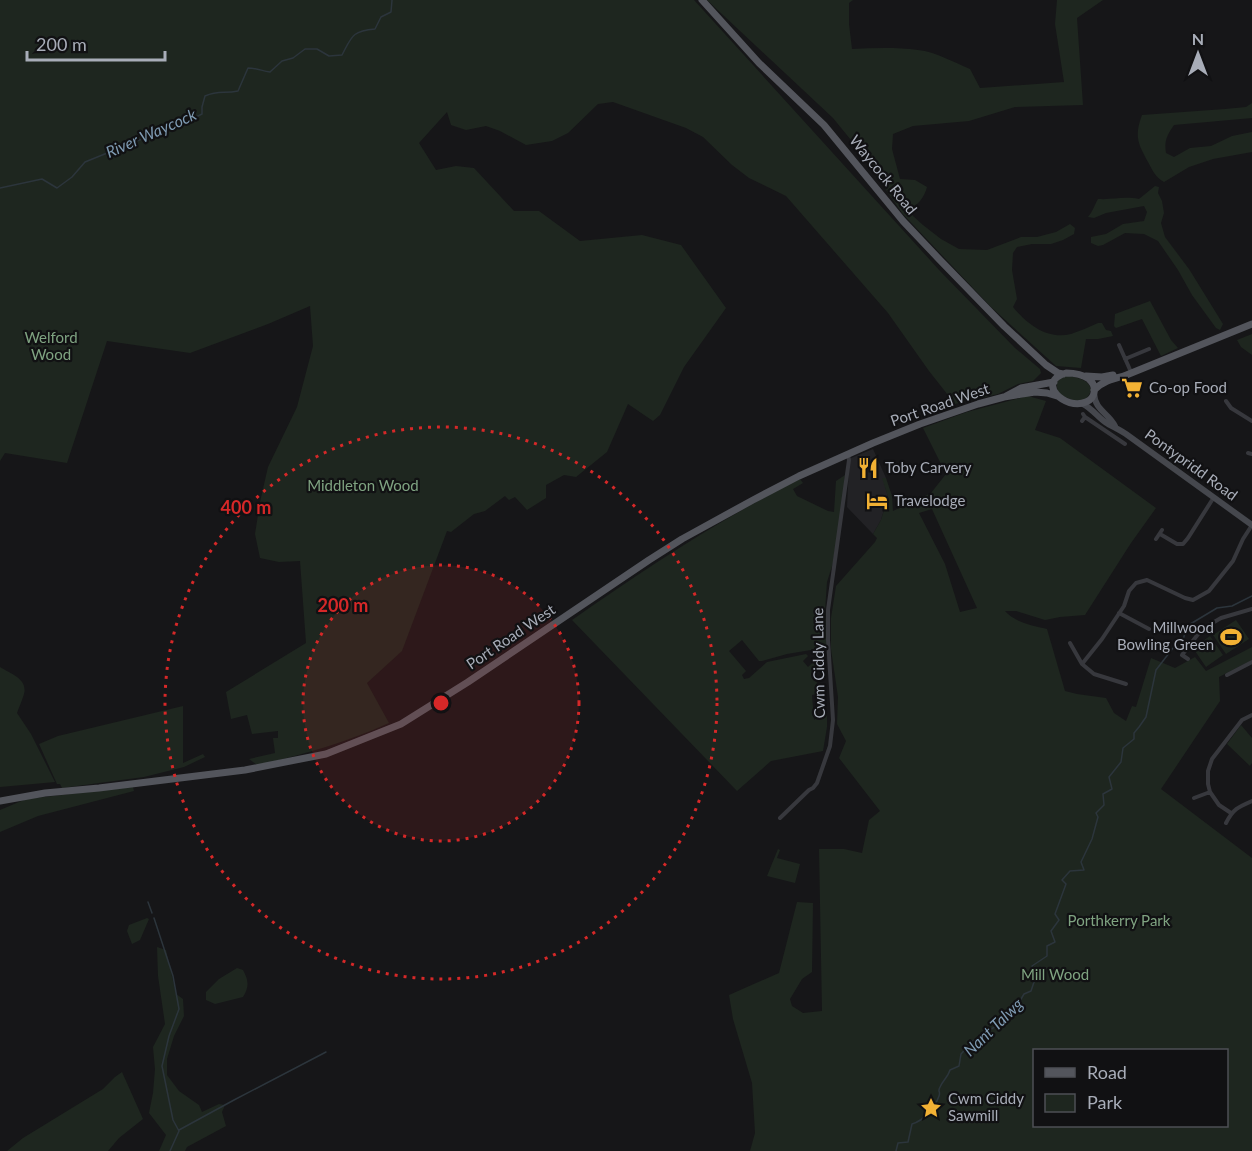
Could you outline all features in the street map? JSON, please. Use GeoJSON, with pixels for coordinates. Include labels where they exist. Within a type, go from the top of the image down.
{"type":"FeatureCollection","features":[{"type":"Feature","properties":{"kind":"main road","name":"Waycock Road"},"geometry":{"type":"LineString","coordinates":[[702,0],[759,63],[824,125],[920,240],[1004,326],[1046,365],[1063,374]]}},
{"type":"Feature","properties":{"kind":"main road"},"geometry":{"type":"LineString","coordinates":[[1131,372],[1102,377],[1063,374],[1054,381],[1053,390],[1057,396],[1071,403],[1083,404],[1089,401],[1104,382],[1124,376],[1252,324]]}},
{"type":"Feature","properties":{"kind":"main road","name":"Waycock Road"},"geometry":{"type":"LineString","coordinates":[[1046,365],[1054,381]]}},
{"type":"Feature","properties":{"kind":"main road"},"geometry":{"type":"LineString","coordinates":[[1081,375],[1090,380],[1094,392]]}},
{"type":"Feature","properties":{"kind":"main road","name":"Port Road West"},"geometry":{"type":"LineString","coordinates":[[1004,397],[1021,388],[1054,381]]}},
{"type":"Feature","properties":{"kind":"main road","name":"Port Road West"},"geometry":{"type":"LineString","coordinates":[[0,801],[45,793],[245,770],[326,754],[401,724],[682,539],[799,476],[920,424],[978,404],[1035,392],[1057,396]]}},
{"type":"Feature","properties":{"kind":"main road","name":"Pontypridd Road"},"geometry":{"type":"LineString","coordinates":[[1094,392],[1095,402],[1115,426],[1252,525]]}},
{"type":"Feature","properties":{"kind":"main road","name":"Pontypridd Road"},"geometry":{"type":"LineString","coordinates":[[1083,404],[1091,408],[1109,425],[1115,426]]}},
{"type":"Feature","properties":{"kind":"street"},"geometry":{"type":"LineString","coordinates":[[1119,345],[1131,372]]}},
{"type":"Feature","properties":{"kind":"street"},"geometry":{"type":"LineString","coordinates":[[1125,359],[1149,349]]}},
{"type":"Feature","properties":{"kind":"street"},"geometry":{"type":"LineString","coordinates":[[1226,400],[1232,408],[1252,421]]}},
{"type":"Feature","properties":{"kind":"street"},"geometry":{"type":"LineString","coordinates":[[1082,422],[1084,416],[1123,443],[1126,434]]}},
{"type":"Feature","properties":{"kind":"street","name":"Cwm Ciddy Lane"},"geometry":{"type":"LineString","coordinates":[[780,818],[818,783],[830,746],[833,720],[828,610],[845,495],[848,454]]}},
{"type":"Feature","properties":{"kind":"street"},"geometry":{"type":"LineString","coordinates":[[1156,538],[1161,532],[1177,544],[1183,544],[1214,496]]}},
{"type":"Feature","properties":{"kind":"street"},"geometry":{"type":"LineString","coordinates":[[1082,664],[1124,606],[1129,591],[1136,583],[1147,580],[1193,600],[1209,591],[1233,561],[1252,525]]}},
{"type":"Feature","properties":{"kind":"street"},"geometry":{"type":"LineString","coordinates":[[1188,659],[1182,655],[1203,629],[1221,618],[1252,609]]}},
{"type":"Feature","properties":{"kind":"street"},"geometry":{"type":"LineString","coordinates":[[1119,613],[1149,629]]}},
{"type":"Feature","properties":{"kind":"street"},"geometry":{"type":"LineString","coordinates":[[1070,643],[1082,664],[1094,674],[1126,684]]}},
{"type":"Feature","properties":{"kind":"street"},"geometry":{"type":"LineString","coordinates":[[1227,675],[1252,662]]}},
{"type":"Feature","properties":{"kind":"street"},"geometry":{"type":"LineString","coordinates":[[1231,813],[1219,806],[1210,792],[1208,777],[1212,759],[1242,720],[1252,715]]}},
{"type":"Feature","properties":{"kind":"street"},"geometry":{"type":"LineString","coordinates":[[1194,798],[1210,792]]}},
{"type":"Feature","properties":{"kind":"street"},"geometry":{"type":"LineString","coordinates":[[1226,824],[1231,813],[1252,801]]}},
{"type":"Feature","properties":{"kind":"shaded area"},"geometry":{"type":"Polygon","coordinates":[[[873,449],[886,478],[883,478],[888,497],[881,520],[873,534],[847,507],[851,458],[873,449]]]}},
{"type":"Feature","properties":{"kind":"green space"},"geometry":{"type":"Polygon","coordinates":[[[0,0],[694,0],[940,271],[1015,348],[1040,369],[1041,373],[1033,381],[1018,384],[998,394],[955,404],[888,313],[786,196],[749,178],[703,137],[686,128],[613,102],[598,104],[568,133],[552,141],[526,145],[486,126],[466,130],[451,125],[447,112],[419,143],[436,170],[456,166],[474,168],[514,211],[539,211],[580,241],[642,235],[681,245],[726,308],[684,367],[660,415],[653,421],[628,404],[607,452],[576,477],[564,475],[546,485],[546,498],[527,510],[515,497],[509,500],[505,496],[485,511],[474,514],[451,532],[447,531],[402,651],[367,683],[389,723],[324,747],[257,765],[249,759],[275,753],[273,738],[278,738],[278,731],[252,734],[247,715],[231,719],[226,692],[306,643],[300,561],[279,562],[260,558],[255,534],[268,467],[297,407],[313,346],[310,306],[190,353],[107,341],[67,463],[5,453],[0,461],[0,0]]]}},
{"type":"Feature","properties":{"kind":"green space"},"geometry":{"type":"Polygon","coordinates":[[[707,0],[853,0],[849,3],[852,49],[902,48],[931,53],[970,69],[980,88],[1064,82],[1055,24],[1057,0],[1103,0],[1077,18],[1083,105],[1015,107],[969,121],[913,126],[893,134],[892,149],[900,179],[915,180],[927,187],[920,201],[909,209],[913,216],[941,239],[959,249],[987,250],[1021,237],[1037,237],[1056,232],[1070,224],[1075,228],[1074,234],[1051,244],[1017,247],[1013,253],[1012,270],[1017,299],[1013,307],[1031,325],[1046,333],[1071,334],[1102,323],[1113,336],[1086,339],[1081,368],[1056,366],[991,307],[902,213],[855,145],[833,118],[707,0]]]}},
{"type":"Feature","properties":{"kind":"green space"},"geometry":{"type":"Polygon","coordinates":[[[1252,103],[1252,118],[1174,125],[1165,145],[1166,153],[1174,157],[1190,148],[1211,146],[1232,136],[1252,132],[1252,152],[1213,159],[1189,167],[1164,182],[1154,174],[1138,140],[1142,115],[1246,107],[1252,103]]]}},
{"type":"Feature","properties":{"kind":"green space"},"geometry":{"type":"Polygon","coordinates":[[[1155,186],[1159,187],[1158,193],[1162,201],[1164,213],[1161,223],[1165,237],[1189,269],[1223,324],[1220,330],[1216,328],[1192,295],[1158,241],[1144,234],[1125,233],[1103,245],[1098,246],[1091,243],[1091,237],[1106,234],[1123,224],[1144,221],[1147,212],[1144,206],[1106,213],[1094,218],[1088,217],[1098,199],[1139,199],[1155,186]]]}},
{"type":"Feature","properties":{"kind":"green space"},"geometry":{"type":"Polygon","coordinates":[[[1150,301],[1171,340],[1178,348],[1161,356],[1142,319],[1116,328],[1114,326],[1115,314],[1150,301]]]}},
{"type":"Feature","properties":{"kind":"green space"},"geometry":{"type":"Polygon","coordinates":[[[1252,334],[1252,355],[1241,347],[1237,340],[1252,334]]]}},
{"type":"Feature","properties":{"kind":"green space"},"geometry":{"type":"Polygon","coordinates":[[[1068,376],[1088,383],[1091,390],[1086,399],[1078,401],[1059,394],[1058,382],[1061,378],[1068,376]]]}},
{"type":"Feature","properties":{"kind":"green space"},"geometry":{"type":"Polygon","coordinates":[[[1028,396],[1046,401],[1035,430],[1060,438],[1156,508],[1085,615],[1045,620],[1016,611],[1005,611],[1019,621],[1047,629],[1065,691],[1106,698],[1114,713],[1126,721],[1132,706],[1136,707],[1151,658],[1175,668],[1195,657],[1206,671],[1252,647],[1252,660],[1219,677],[1220,701],[1161,789],[1252,858],[1252,1151],[750,1151],[755,1133],[752,1083],[733,1019],[729,995],[779,973],[797,902],[813,903],[812,972],[802,979],[790,999],[792,1006],[803,1013],[822,1011],[819,849],[844,849],[862,853],[869,820],[880,811],[839,758],[846,741],[837,724],[838,697],[831,649],[831,618],[836,586],[877,538],[873,534],[881,520],[888,497],[882,478],[886,478],[892,496],[893,511],[931,493],[946,474],[923,428],[967,412],[1028,396]],[[932,509],[919,513],[945,564],[960,612],[977,608],[932,509]]]}},
{"type":"Feature","properties":{"kind":"green space"},"geometry":{"type":"Polygon","coordinates":[[[845,475],[833,563],[827,582],[825,611],[827,647],[824,647],[822,651],[817,649],[787,654],[762,661],[759,661],[742,640],[729,651],[746,671],[742,675],[744,679],[749,678],[767,662],[806,654],[808,656],[803,661],[808,667],[820,656],[815,678],[817,679],[816,694],[812,695],[814,720],[827,710],[823,751],[771,761],[737,791],[572,620],[683,545],[800,479],[803,483],[793,489],[797,496],[834,512],[836,481],[845,475]]]}},
{"type":"Feature","properties":{"kind":"green space","name":"Millwood Bowling Green"},"geometry":{"type":"Polygon","coordinates":[[[1236,620],[1249,639],[1226,654],[1213,635],[1236,620]]]}},
{"type":"Feature","properties":{"kind":"green space"},"geometry":{"type":"Polygon","coordinates":[[[1210,636],[1223,655],[1206,667],[1193,648],[1210,636]]]}},
{"type":"Feature","properties":{"kind":"green space"},"geometry":{"type":"Polygon","coordinates":[[[0,667],[18,678],[23,684],[24,694],[17,713],[31,734],[55,782],[0,787],[0,667]]]}},
{"type":"Feature","properties":{"kind":"green space"},"geometry":{"type":"Polygon","coordinates":[[[183,706],[183,763],[203,754],[205,757],[184,767],[144,777],[62,788],[60,784],[57,784],[39,744],[58,736],[183,706]]]}},
{"type":"Feature","properties":{"kind":"green space"},"geometry":{"type":"Polygon","coordinates":[[[1241,725],[1252,738],[1250,766],[1227,744],[1241,725]]]}},
{"type":"Feature","properties":{"kind":"green space"},"geometry":{"type":"Polygon","coordinates":[[[133,787],[134,791],[38,816],[0,832],[0,810],[26,799],[133,787]]]}},
{"type":"Feature","properties":{"kind":"green space"},"geometry":{"type":"Polygon","coordinates":[[[778,849],[780,850],[777,858],[800,864],[795,883],[767,876],[778,849]]]}},
{"type":"Feature","properties":{"kind":"green space"},"geometry":{"type":"Polygon","coordinates":[[[149,919],[140,940],[132,944],[127,931],[129,925],[149,919]]]}},
{"type":"Feature","properties":{"kind":"green space"},"geometry":{"type":"Polygon","coordinates":[[[157,947],[166,950],[176,994],[183,999],[184,1016],[174,1036],[167,1059],[167,1075],[179,1091],[199,1105],[202,1112],[219,1104],[225,1105],[222,1112],[226,1126],[187,1147],[185,1151],[159,1151],[166,1135],[149,1113],[155,1069],[153,1047],[165,1024],[158,976],[157,947]]]}},
{"type":"Feature","properties":{"kind":"green space"},"geometry":{"type":"Polygon","coordinates":[[[237,968],[243,970],[247,981],[243,997],[215,1004],[206,1000],[206,992],[219,979],[237,968]]]}},
{"type":"Feature","properties":{"kind":"green space"},"geometry":{"type":"Polygon","coordinates":[[[122,1072],[143,1119],[119,1138],[108,1151],[7,1151],[23,1138],[103,1089],[122,1072]]]}},
{"type":"Feature","properties":{"kind":"waterway","name":"River Waycock"},"geometry":{"type":"LineString","coordinates":[[0,188],[42,179],[57,188],[72,177],[85,162],[202,114],[205,96],[238,91],[248,68],[270,72],[282,61],[293,58],[305,49],[317,49],[329,56],[342,55],[348,43],[357,33],[375,29],[381,17],[391,12],[392,0]]}},
{"type":"Feature","properties":{"kind":"waterway","name":"Nant Talwg"},"geometry":{"type":"LineString","coordinates":[[896,1151],[898,1143],[908,1142],[912,1124],[924,1117],[935,1105],[940,1093],[939,1089],[950,1070],[959,1066],[961,1054],[973,1041],[996,1026],[1004,1015],[1018,1004],[1024,994],[1031,991],[1036,976],[1032,966],[1047,956],[1047,946],[1055,942],[1051,931],[1059,920],[1055,914],[1066,884],[1062,880],[1070,871],[1084,870],[1081,862],[1092,839],[1098,817],[1096,813],[1104,805],[1103,794],[1112,789],[1109,777],[1121,762],[1123,748],[1134,739],[1134,733],[1146,717],[1156,670],[1173,648],[1183,640],[1187,626],[1217,608],[1232,606],[1252,596]]}},
{"type":"Feature","properties":{"kind":"waterway"},"geometry":{"type":"LineString","coordinates":[[148,902],[152,913]]}},
{"type":"Feature","properties":{"kind":"waterway"},"geometry":{"type":"LineString","coordinates":[[154,918],[173,976],[179,1009],[169,1036],[162,1066],[173,1120],[179,1131],[170,1151]]}},
{"type":"Feature","properties":{"kind":"waterway"},"geometry":{"type":"LineString","coordinates":[[179,1130],[326,1052]]}},
{"type":"Feature","properties":{"kind":"place","name":"Co-op Food"},"geometry":{"type":"Point","coordinates":[1132,388]}},
{"type":"Feature","properties":{"kind":"place","name":"Toby Carvery"},"geometry":{"type":"Point","coordinates":[868,468]}},
{"type":"Feature","properties":{"kind":"place","name":"Travelodge"},"geometry":{"type":"Point","coordinates":[877,501]}},
{"type":"Feature","properties":{"kind":"place","name":"Millwood Bowling Green"},"geometry":{"type":"Point","coordinates":[1231,637]}},
{"type":"Feature","properties":{"kind":"place","name":"Cwm Ciddy Sawmill"},"geometry":{"type":"Point","coordinates":[931,1108]}},
{"type":"Feature","properties":{"kind":"park label","name":"Welford Wood"},"geometry":{"type":"Point","coordinates":[51,346]}},
{"type":"Feature","properties":{"kind":"park label","name":"Middleton Wood"},"geometry":{"type":"Point","coordinates":[363,486]}},
{"type":"Feature","properties":{"kind":"park label","name":"Porthkerry Park"},"geometry":{"type":"Point","coordinates":[1119,921]}},
{"type":"Feature","properties":{"kind":"park label","name":"Mill Wood"},"geometry":{"type":"Point","coordinates":[1055,975]}}]}
